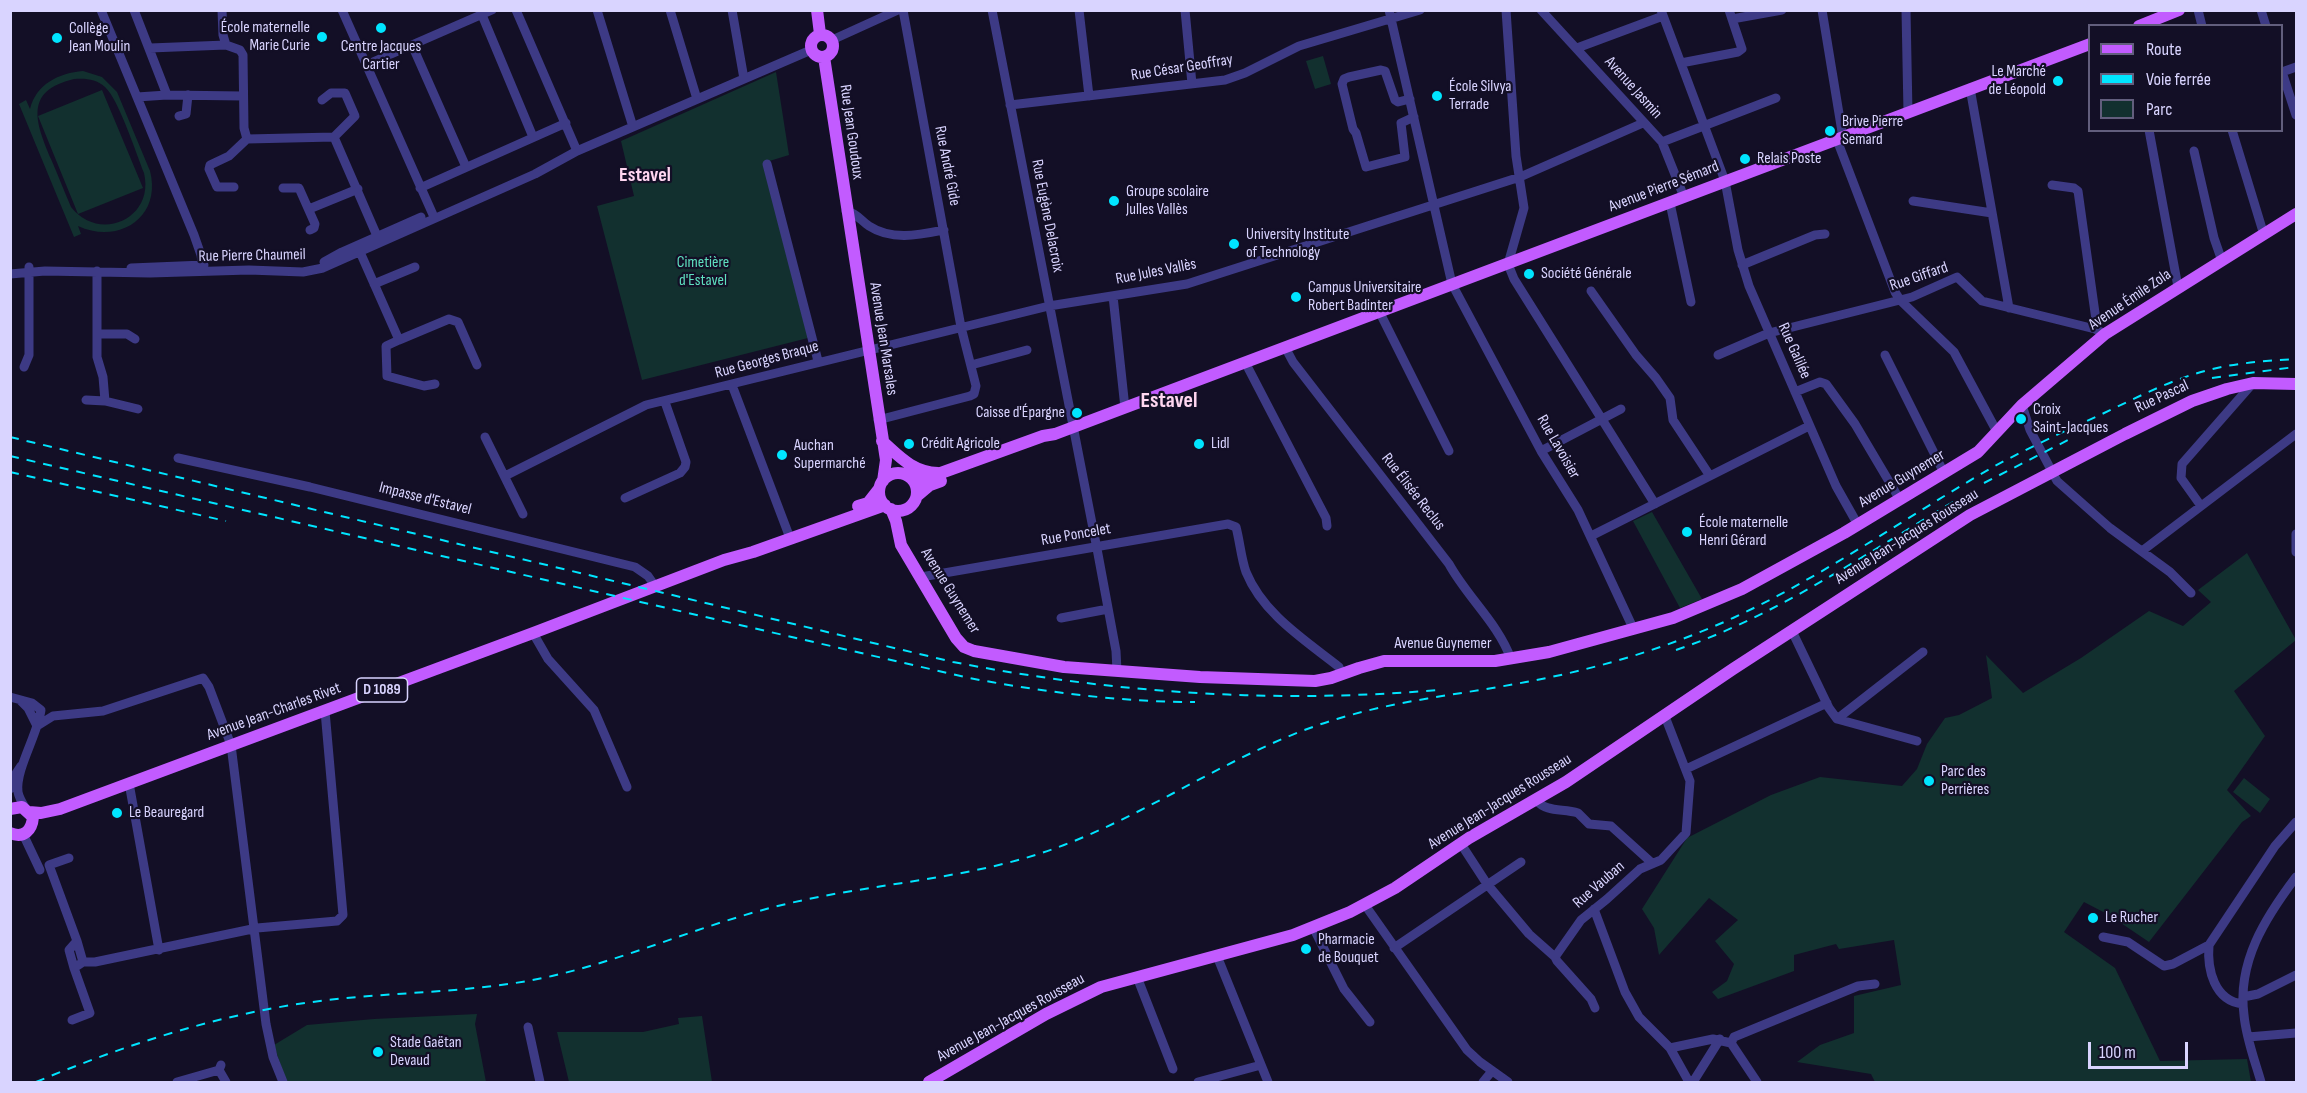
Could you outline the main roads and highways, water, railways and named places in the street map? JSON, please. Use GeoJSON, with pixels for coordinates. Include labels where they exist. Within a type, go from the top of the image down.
{"type":"FeatureCollection","features":[{"type":"Feature","properties":{"kind":"main road"},"geometry":{"type":"LineString","coordinates":[[817,10],[820,34]]}},
{"type":"Feature","properties":{"kind":"main road"},"geometry":{"type":"LineString","coordinates":[[2144,24],[2179,10]]}},
{"type":"Feature","properties":{"kind":"main road"},"geometry":{"type":"LineString","coordinates":[[820,34],[832,40],[832,51],[824,57],[816,56],[811,50],[813,38],[820,34]]}},
{"type":"Feature","properties":{"kind":"main road","name":"Avenue Pierre Sémard"},"geometry":{"type":"LineString","coordinates":[[1055,434],[2088,45]]}},
{"type":"Feature","properties":{"kind":"main road","name":"Rue Jean Goudoux"},"geometry":{"type":"LineString","coordinates":[[824,57],[848,221]]}},
{"type":"Feature","properties":{"kind":"main road","name":"Avenue Émile Zola"},"geometry":{"type":"LineString","coordinates":[[1996,430],[2100,332],[2222,261],[2296,214]]}},
{"type":"Feature","properties":{"kind":"main road","name":"Avenue Jean Marsales"},"geometry":{"type":"LineString","coordinates":[[848,221],[886,460],[881,485]]}},
{"type":"Feature","properties":{"kind":"main road","name":"Rue Pascal"},"geometry":{"type":"LineString","coordinates":[[2051,472],[2192,401],[2253,383],[2296,384]]}},
{"type":"Feature","properties":{"kind":"main road","name":"Avenue Guynemer"},"geometry":{"type":"LineString","coordinates":[[888,507],[896,521],[899,539],[956,638],[964,646],[989,654],[1064,667],[1200,677],[1315,681],[1384,661],[1511,659],[1549,652],[1673,618],[1742,589],[1858,525],[1978,452],[1996,430]]}},
{"type":"Feature","properties":{"kind":"main road"},"geometry":{"type":"LineString","coordinates":[[1055,434],[1045,442],[930,484],[917,496],[910,507],[901,510],[888,507],[880,498],[881,485],[891,474],[923,479],[1043,436],[1055,434]]}},
{"type":"Feature","properties":{"kind":"main road"},"geometry":{"type":"LineString","coordinates":[[882,441],[903,462],[914,468],[926,472],[945,472]]}},
{"type":"Feature","properties":{"kind":"main road"},"geometry":{"type":"LineString","coordinates":[[886,460],[907,476],[917,489],[917,496]]}},
{"type":"Feature","properties":{"kind":"main road","name":"Avenue Jean-Jacques Rousseau"},"geometry":{"type":"LineString","coordinates":[[929,1083],[1071,1001],[1101,987],[1314,929],[1365,905],[1536,800],[1942,532],[2051,472]]}},
{"type":"Feature","properties":{"kind":"main road","name":"D 1089"},"geometry":{"type":"LineString","coordinates":[[789,535],[868,503],[881,485]]}},
{"type":"Feature","properties":{"kind":"main road","name":"D 1089"},"geometry":{"type":"LineString","coordinates":[[789,535],[888,507]]}},
{"type":"Feature","properties":{"kind":"main road","name":"Avenue Guynemer"},"geometry":{"type":"LineString","coordinates":[[899,539],[910,507]]}},
{"type":"Feature","properties":{"kind":"main road","name":"Avenue Jean-Charles Rivet"},"geometry":{"type":"LineString","coordinates":[[10,809],[18,807],[41,813],[60,809],[741,554],[755,545],[789,535]]}},
{"type":"Feature","properties":{"kind":"main road","name":"Avenue Jean-Charles Rivet"},"geometry":{"type":"LineString","coordinates":[[18,833],[60,809]]}},
{"type":"Feature","properties":{"kind":"main road"},"geometry":{"type":"LineString","coordinates":[[18,833],[33,817],[28,811]]}},
{"type":"Feature","properties":{"kind":"railway"},"geometry":{"type":"LineString","coordinates":[[36,1082],[137,1044],[241,1015],[342,998],[492,986],[552,976],[581,969],[782,905],[960,873],[1030,857],[1099,830],[1233,762],[1301,731],[1360,712],[1579,671],[1683,639],[1767,602],[1993,467],[2150,391],[2188,376],[2224,366],[2296,359]]}},
{"type":"Feature","properties":{"kind":"railway"},"geometry":{"type":"LineString","coordinates":[[2212,378],[2295,367]]}},
{"type":"Feature","properties":{"kind":"railway"},"geometry":{"type":"LineString","coordinates":[[10,437],[953,662],[1013,673],[1194,693],[1316,696],[1437,690]]}},
{"type":"Feature","properties":{"kind":"railway"},"geometry":{"type":"LineString","coordinates":[[1984,483],[2074,437]]}},
{"type":"Feature","properties":{"kind":"railway"},"geometry":{"type":"LineString","coordinates":[[10,456],[969,678],[1082,695],[1195,702]]}},
{"type":"Feature","properties":{"kind":"railway"},"geometry":{"type":"LineString","coordinates":[[10,472],[226,521]]}},
{"type":"Feature","properties":{"kind":"railway"},"geometry":{"type":"LineString","coordinates":[[1676,650],[1713,636],[1784,602],[1852,564],[1953,502]]}},
{"type":"Feature","properties":{"kind":"place","name":"Centre Jacques Cartier"},"geometry":{"type":"Point","coordinates":[381,28]}},
{"type":"Feature","properties":{"kind":"place","name":"École maternelle Marie Curie"},"geometry":{"type":"Point","coordinates":[322,37]}},
{"type":"Feature","properties":{"kind":"place","name":"Collège Jean Moulin"},"geometry":{"type":"Point","coordinates":[57,38]}},
{"type":"Feature","properties":{"kind":"place","name":"Le Marché de Léopold"},"geometry":{"type":"Point","coordinates":[2058,81]}},
{"type":"Feature","properties":{"kind":"place","name":"École Silvya Terrade"},"geometry":{"type":"Point","coordinates":[1437,96]}},
{"type":"Feature","properties":{"kind":"place","name":"Brive Pierre Semard"},"geometry":{"type":"Point","coordinates":[1830,131]}},
{"type":"Feature","properties":{"kind":"place","name":"Relais Poste"},"geometry":{"type":"Point","coordinates":[1745,159]}},
{"type":"Feature","properties":{"kind":"place","name":"Groupe scolaire Julles Vallès"},"geometry":{"type":"Point","coordinates":[1114,201]}},
{"type":"Feature","properties":{"kind":"place","name":"University Institute of Technology"},"geometry":{"type":"Point","coordinates":[1234,244]}},
{"type":"Feature","properties":{"kind":"place","name":"Société Générale"},"geometry":{"type":"Point","coordinates":[1529,274]}},
{"type":"Feature","properties":{"kind":"place","name":"Campus Universitaire Robert Badinter"},"geometry":{"type":"Point","coordinates":[1296,297]}},
{"type":"Feature","properties":{"kind":"place","name":"Caisse d'Épargne"},"geometry":{"type":"Point","coordinates":[1077,413]}},
{"type":"Feature","properties":{"kind":"place","name":"Croix Saint-Jacques"},"geometry":{"type":"Point","coordinates":[2021,419]}},
{"type":"Feature","properties":{"kind":"place","name":"Crédit Agricole"},"geometry":{"type":"Point","coordinates":[909,444]}},
{"type":"Feature","properties":{"kind":"place","name":"Lidl"},"geometry":{"type":"Point","coordinates":[1199,444]}},
{"type":"Feature","properties":{"kind":"place","name":"Auchan Supermarché"},"geometry":{"type":"Point","coordinates":[782,455]}},
{"type":"Feature","properties":{"kind":"place","name":"École maternelle Henri Gérard"},"geometry":{"type":"Point","coordinates":[1687,532]}},
{"type":"Feature","properties":{"kind":"place","name":"Parc des Perrières"},"geometry":{"type":"Point","coordinates":[1929,781]}},
{"type":"Feature","properties":{"kind":"place","name":"Le Beauregard"},"geometry":{"type":"Point","coordinates":[117,813]}},
{"type":"Feature","properties":{"kind":"place","name":"Le Rucher"},"geometry":{"type":"Point","coordinates":[2093,918]}},
{"type":"Feature","properties":{"kind":"place","name":"Pharmacie de Bouquet"},"geometry":{"type":"Point","coordinates":[1306,949]}},
{"type":"Feature","properties":{"kind":"place","name":"Stade Gaëtan Devaud"},"geometry":{"type":"Point","coordinates":[378,1052]}},
{"type":"Feature","properties":{"kind":"district","name":"Estavel"},"geometry":{"type":"Point","coordinates":[645,176]}},
{"type":"Feature","properties":{"kind":"district","name":"Estavel"},"geometry":{"type":"Point","coordinates":[1169,401]}},
{"type":"Feature","properties":{"kind":"park label","name":"Cimetière d'Estavel"},"geometry":{"type":"Point","coordinates":[703,272]}}]}
